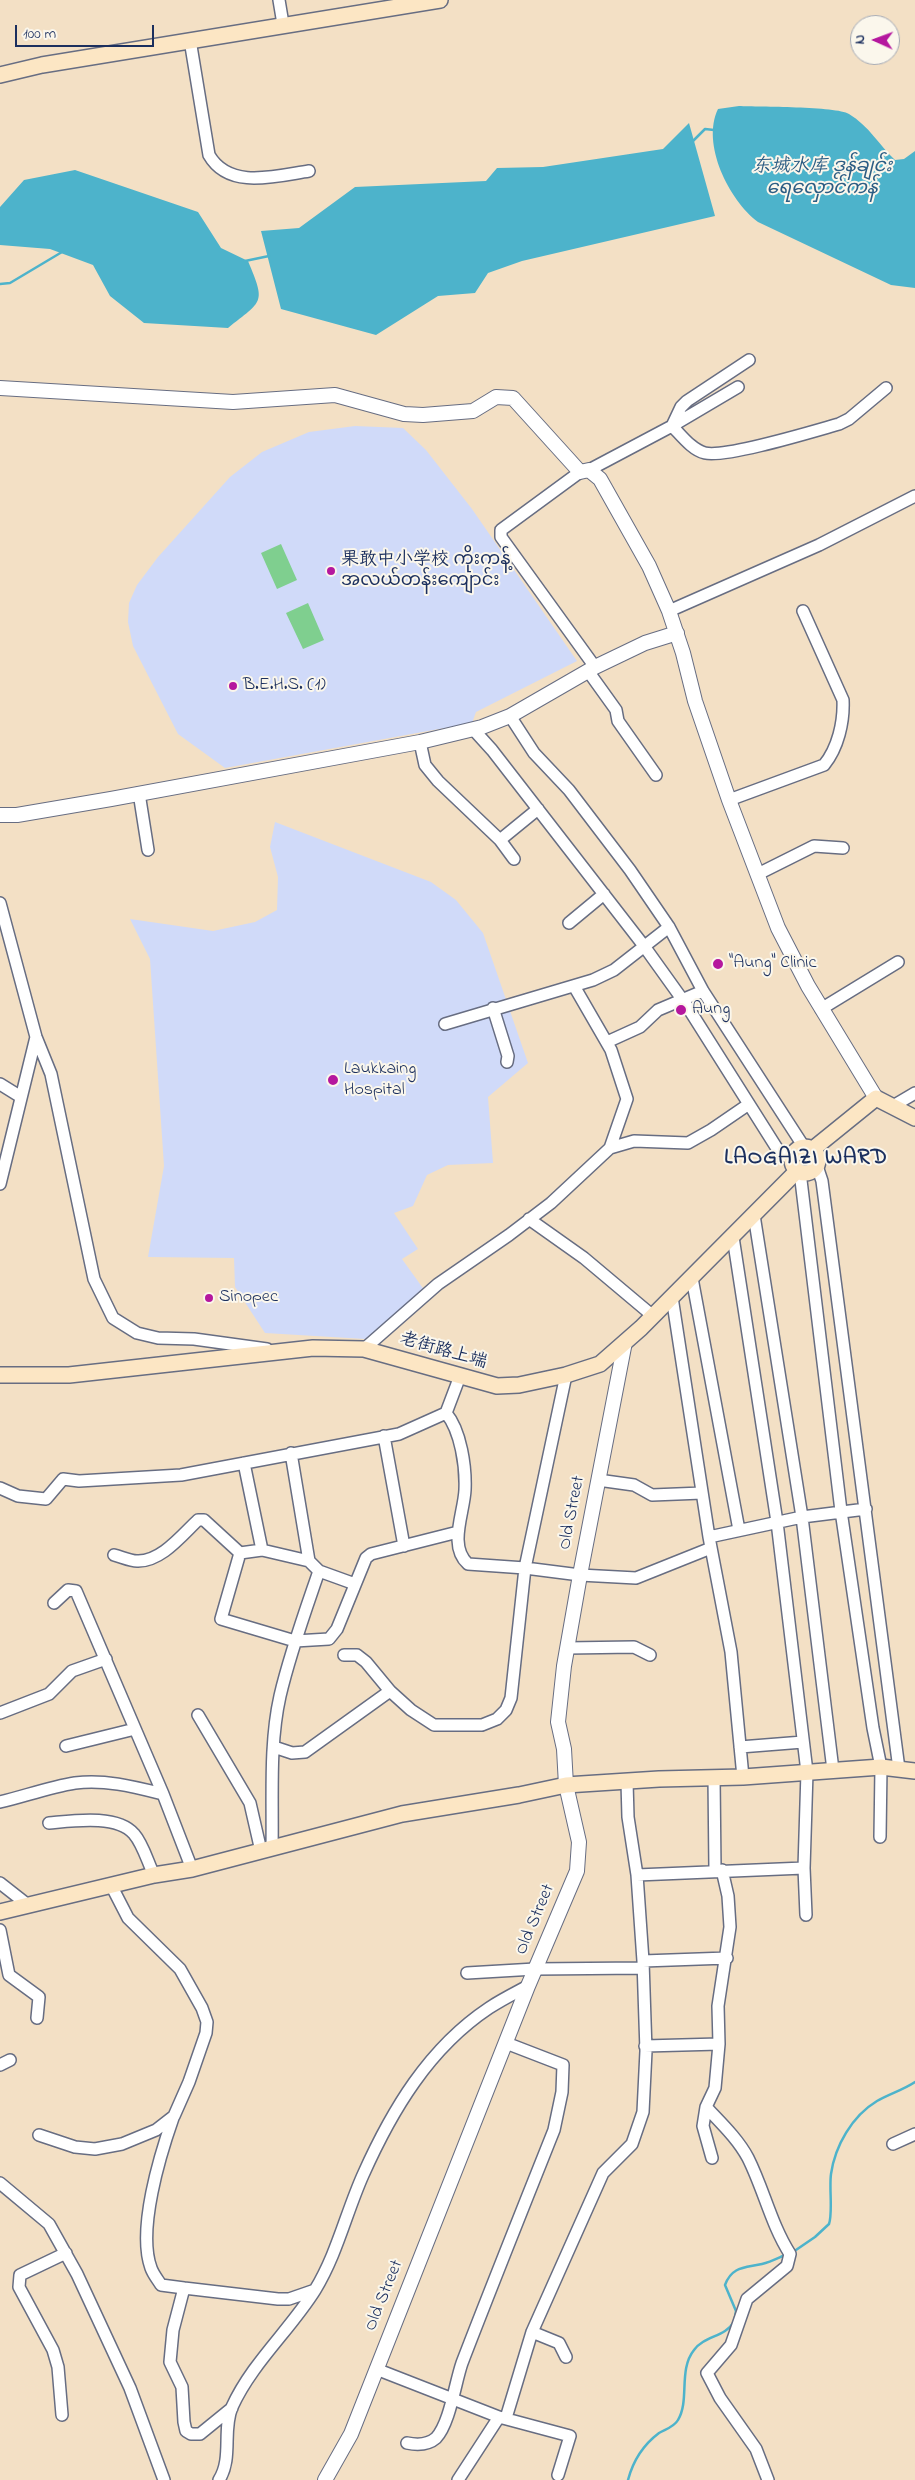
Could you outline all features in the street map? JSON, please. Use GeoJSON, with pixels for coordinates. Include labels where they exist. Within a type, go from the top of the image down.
{"type":"FeatureCollection","features":[{"type":"Feature","properties":{"kind":"main road"},"geometry":{"type":"LineString","coordinates":[[0,75],[42,65],[283,24],[440,0]]}},
{"type":"Feature","properties":{"kind":"main road"},"geometry":{"type":"LineString","coordinates":[[808,1148],[818,1156],[817,1166],[810,1173],[796,1168],[794,1152],[808,1148],[876,1098],[915,1118]]}},
{"type":"Feature","properties":{"kind":"main road","name":"老街路上端"},"geometry":{"type":"LineString","coordinates":[[0,1375],[69,1375],[313,1348],[364,1349],[497,1386],[519,1386],[566,1375],[600,1364],[654,1316],[754,1215],[796,1168]]}},
{"type":"Feature","properties":{"kind":"main road"},"geometry":{"type":"LineString","coordinates":[[0,1912],[154,1875],[192,1869],[402,1814],[520,1795],[566,1785],[627,1782],[659,1778],[743,1777],[881,1767],[915,1771]]}},
{"type":"Feature","properties":{"kind":"street"},"geometry":{"type":"LineString","coordinates":[[279,0],[283,24]]}},
{"type":"Feature","properties":{"kind":"street"},"geometry":{"type":"LineString","coordinates":[[190,40],[209,155],[216,166],[232,175],[256,178],[309,171]]}},
{"type":"Feature","properties":{"kind":"street"},"geometry":{"type":"LineString","coordinates":[[672,426],[681,407],[687,401],[749,360]]}},
{"type":"Feature","properties":{"kind":"street"},"geometry":{"type":"LineString","coordinates":[[656,775],[618,721],[616,710],[592,669],[501,537],[501,530],[584,471],[672,426],[738,387]]}},
{"type":"Feature","properties":{"kind":"street"},"geometry":{"type":"LineString","coordinates":[[0,388],[233,402],[334,395],[404,414],[423,415],[473,411],[496,397],[513,398],[584,471],[600,479],[649,566],[669,611],[695,701],[729,800],[778,928],[822,1009],[876,1098]]}},
{"type":"Feature","properties":{"kind":"street"},"geometry":{"type":"LineString","coordinates":[[672,426],[694,447],[706,453],[731,451],[839,424],[849,419],[886,388]]}},
{"type":"Feature","properties":{"kind":"street"},"geometry":{"type":"LineString","coordinates":[[669,611],[820,545],[915,496]]}},
{"type":"Feature","properties":{"kind":"street"},"geometry":{"type":"LineString","coordinates":[[729,800],[824,765],[833,754],[844,713],[843,700],[803,611]]}},
{"type":"Feature","properties":{"kind":"street"},"geometry":{"type":"LineString","coordinates":[[0,815],[16,815],[140,793],[420,742],[473,729],[510,716],[592,669],[645,643],[676,633]]}},
{"type":"Feature","properties":{"kind":"street"},"geometry":{"type":"LineString","coordinates":[[510,716],[534,753],[569,790],[630,870],[669,928],[703,991],[808,1148]]}},
{"type":"Feature","properties":{"kind":"street"},"geometry":{"type":"LineString","coordinates":[[473,729],[488,745],[644,946],[681,998],[778,1150],[796,1168],[841,1511],[873,1728],[881,1767],[880,1837]]}},
{"type":"Feature","properties":{"kind":"street"},"geometry":{"type":"LineString","coordinates":[[420,742],[425,765],[438,781],[500,840],[514,859]]}},
{"type":"Feature","properties":{"kind":"street"},"geometry":{"type":"LineString","coordinates":[[140,793],[148,850]]}},
{"type":"Feature","properties":{"kind":"street"},"geometry":{"type":"LineString","coordinates":[[500,840],[538,809]]}},
{"type":"Feature","properties":{"kind":"street"},"geometry":{"type":"LineString","coordinates":[[758,874],[814,846],[843,848]]}},
{"type":"Feature","properties":{"kind":"street"},"geometry":{"type":"LineString","coordinates":[[569,923],[604,894]]}},
{"type":"Feature","properties":{"kind":"street"},"geometry":{"type":"LineString","coordinates":[[0,903],[36,1037],[51,1074],[94,1279],[113,1318],[138,1333],[158,1338],[194,1339],[282,1351]]}},
{"type":"Feature","properties":{"kind":"street"},"geometry":{"type":"LineString","coordinates":[[445,1024],[493,1008],[574,986],[614,970],[669,928]]}},
{"type":"Feature","properties":{"kind":"street"},"geometry":{"type":"LineString","coordinates":[[822,1009],[898,962]]}},
{"type":"Feature","properties":{"kind":"street"},"geometry":{"type":"LineString","coordinates":[[574,986],[618,1066],[627,1099],[610,1148]]}},
{"type":"Feature","properties":{"kind":"street"},"geometry":{"type":"LineString","coordinates":[[606,1042],[640,1027],[658,1010],[681,998],[703,991]]}},
{"type":"Feature","properties":{"kind":"street"},"geometry":{"type":"LineString","coordinates":[[493,1008],[508,1055],[507,1062]]}},
{"type":"Feature","properties":{"kind":"street"},"geometry":{"type":"LineString","coordinates":[[0,1184],[36,1037]]}},
{"type":"Feature","properties":{"kind":"street"},"geometry":{"type":"LineString","coordinates":[[0,1084],[21,1097]]}},
{"type":"Feature","properties":{"kind":"street"},"geometry":{"type":"LineString","coordinates":[[893,1106],[915,1093]]}},
{"type":"Feature","properties":{"kind":"street"},"geometry":{"type":"LineString","coordinates":[[364,1349],[438,1284],[529,1219],[610,1148],[634,1142],[688,1143],[749,1104]]}},
{"type":"Feature","properties":{"kind":"street"},"geometry":{"type":"LineString","coordinates":[[817,1166],[822,1181],[899,1769]]}},
{"type":"Feature","properties":{"kind":"street"},"geometry":{"type":"LineString","coordinates":[[754,1215],[802,1517],[833,1770]]}},
{"type":"Feature","properties":{"kind":"street"},"geometry":{"type":"LineString","coordinates":[[529,1219],[584,1258],[654,1316]]}},
{"type":"Feature","properties":{"kind":"street"},"geometry":{"type":"LineString","coordinates":[[733,1236],[777,1522],[807,1772],[804,1868],[806,1915]]}},
{"type":"Feature","properties":{"kind":"street"},"geometry":{"type":"LineString","coordinates":[[692,1278],[739,1530]]}},
{"type":"Feature","properties":{"kind":"street"},"geometry":{"type":"LineString","coordinates":[[672,1297],[710,1543],[732,1652],[743,1777]]}},
{"type":"Feature","properties":{"kind":"street","name":"Old Street"},"geometry":{"type":"LineString","coordinates":[[325,2480],[351,2434],[528,1986],[576,1871],[579,1842],[566,1785],[564,1749],[558,1722],[567,1648],[625,1342]]}},
{"type":"Feature","properties":{"kind":"street"},"geometry":{"type":"LineString","coordinates":[[344,1656],[356,1655],[366,1662],[390,1692],[434,1726],[482,1725],[497,1719],[506,1710],[511,1698],[525,1568],[566,1375]]}},
{"type":"Feature","properties":{"kind":"street"},"geometry":{"type":"LineString","coordinates":[[0,1488],[18,1496],[46,1499],[63,1479],[79,1480],[181,1475],[384,1436],[421,1426],[446,1412],[460,1376]]}},
{"type":"Feature","properties":{"kind":"street"},"geometry":{"type":"LineString","coordinates":[[446,1412],[453,1421],[464,1468],[465,1490],[458,1532],[461,1553],[468,1564],[525,1568],[580,1575],[636,1578],[739,1530],[802,1517],[866,1508]]}},
{"type":"Feature","properties":{"kind":"street"},"geometry":{"type":"LineString","coordinates":[[384,1436],[404,1546]]}},
{"type":"Feature","properties":{"kind":"street"},"geometry":{"type":"LineString","coordinates":[[291,1453],[309,1561]]}},
{"type":"Feature","properties":{"kind":"street"},"geometry":{"type":"LineString","coordinates":[[244,1463],[262,1550]]}},
{"type":"Feature","properties":{"kind":"street"},"geometry":{"type":"LineString","coordinates":[[598,1480],[634,1485],[652,1495],[679,1496],[702,1493]]}},
{"type":"Feature","properties":{"kind":"street"},"geometry":{"type":"LineString","coordinates":[[114,1555],[136,1561],[148,1560],[164,1551],[198,1520],[204,1520],[240,1553]]}},
{"type":"Feature","properties":{"kind":"street"},"geometry":{"type":"LineString","coordinates":[[240,1553],[221,1619],[295,1641],[329,1639],[333,1636],[366,1558],[371,1554],[458,1532]]}},
{"type":"Feature","properties":{"kind":"street"},"geometry":{"type":"LineString","coordinates":[[240,1553],[262,1550],[309,1561],[319,1571],[355,1584]]}},
{"type":"Feature","properties":{"kind":"street"},"geometry":{"type":"LineString","coordinates":[[267,1850],[274,1747],[280,1697],[295,1641],[319,1571]]}},
{"type":"Feature","properties":{"kind":"street"},"geometry":{"type":"LineString","coordinates":[[54,1603],[68,1590],[76,1591],[163,1794],[192,1869]]}},
{"type":"Feature","properties":{"kind":"street"},"geometry":{"type":"LineString","coordinates":[[567,1648],[634,1647],[650,1655]]}},
{"type":"Feature","properties":{"kind":"street"},"geometry":{"type":"LineString","coordinates":[[0,1713],[49,1694],[72,1670],[106,1659]]}},
{"type":"Feature","properties":{"kind":"street"},"geometry":{"type":"LineString","coordinates":[[274,1747],[292,1753],[305,1752],[390,1692]]}},
{"type":"Feature","properties":{"kind":"street"},"geometry":{"type":"LineString","coordinates":[[198,1715],[250,1803],[267,1850]]}},
{"type":"Feature","properties":{"kind":"street"},"geometry":{"type":"LineString","coordinates":[[66,1746],[135,1729]]}},
{"type":"Feature","properties":{"kind":"street"},"geometry":{"type":"LineString","coordinates":[[740,1747],[803,1742]]}},
{"type":"Feature","properties":{"kind":"street"},"geometry":{"type":"LineString","coordinates":[[712,2158],[704,2126],[706,2108],[715,2088],[718,2006],[727,1958],[730,1927],[728,1896],[718,1870],[714,1777]]}},
{"type":"Feature","properties":{"kind":"street"},"geometry":{"type":"LineString","coordinates":[[458,2480],[502,2418],[532,2332],[603,2173],[632,2144],[644,2112],[646,2046],[643,1964],[637,1875],[628,1817],[627,1782]]}},
{"type":"Feature","properties":{"kind":"street"},"geometry":{"type":"LineString","coordinates":[[0,1802],[76,1783],[129,1786],[163,1794]]}},
{"type":"Feature","properties":{"kind":"street"},"geometry":{"type":"LineString","coordinates":[[49,1822],[102,1820],[124,1826],[134,1834],[154,1875]]}},
{"type":"Feature","properties":{"kind":"street"},"geometry":{"type":"LineString","coordinates":[[637,1875],[718,1870],[804,1868]]}},
{"type":"Feature","properties":{"kind":"street"},"geometry":{"type":"LineString","coordinates":[[0,1883],[28,1905]]}},
{"type":"Feature","properties":{"kind":"street"},"geometry":{"type":"LineString","coordinates":[[111,1885],[128,1918],[180,1968],[202,2008],[207,2022],[206,2033],[198,2058],[157,2162],[146,2244],[151,2269],[161,2285],[184,2288],[278,2299],[290,2299],[315,2290]]}},
{"type":"Feature","properties":{"kind":"street"},"geometry":{"type":"LineString","coordinates":[[0,1930],[9,1975],[39,1997],[37,2018]]}},
{"type":"Feature","properties":{"kind":"street"},"geometry":{"type":"LineString","coordinates":[[466,1974],[727,1958]]}},
{"type":"Feature","properties":{"kind":"street"},"geometry":{"type":"LineString","coordinates":[[219,2480],[223,2474],[227,2455],[227,2429],[232,2408],[254,2371],[315,2290],[333,2257],[363,2175],[410,2086],[438,2051],[481,2015],[528,1986]]}},
{"type":"Feature","properties":{"kind":"street"},"geometry":{"type":"LineString","coordinates":[[407,2442],[417,2445],[434,2439],[441,2430],[463,2361],[554,2130],[562,2092],[563,2065],[506,2043]]}},
{"type":"Feature","properties":{"kind":"street"},"geometry":{"type":"LineString","coordinates":[[646,2046],[718,2044]]}},
{"type":"Feature","properties":{"kind":"street"},"geometry":{"type":"LineString","coordinates":[[706,2108],[731,2133],[748,2158],[782,2241],[790,2254],[787,2266],[747,2299],[730,2345],[707,2373],[724,2405],[756,2449],[768,2480]]}},
{"type":"Feature","properties":{"kind":"street"},"geometry":{"type":"LineString","coordinates":[[39,2135],[75,2147],[95,2149],[122,2144],[156,2130],[174,2116]]}},
{"type":"Feature","properties":{"kind":"street"},"geometry":{"type":"LineString","coordinates":[[893,2144],[915,2134]]}},
{"type":"Feature","properties":{"kind":"street"},"geometry":{"type":"LineString","coordinates":[[0,2183],[49,2224],[66,2253],[130,2388],[164,2480]]}},
{"type":"Feature","properties":{"kind":"street"},"geometry":{"type":"LineString","coordinates":[[62,2415],[58,2367],[54,2350],[19,2287],[18,2281],[20,2275],[66,2253]]}},
{"type":"Feature","properties":{"kind":"street"},"geometry":{"type":"LineString","coordinates":[[184,2288],[173,2330],[170,2362],[182,2387],[186,2431],[191,2434],[200,2434],[232,2408]]}},
{"type":"Feature","properties":{"kind":"street"},"geometry":{"type":"LineString","coordinates":[[532,2332],[559,2343],[566,2357]]}},
{"type":"Feature","properties":{"kind":"street"},"geometry":{"type":"LineString","coordinates":[[376,2369],[502,2418],[570,2436],[558,2475]]}},
{"type":"Feature","properties":{"kind":"shaded area","name":"果敢中小学校 ကိုးကန့် အလယ်တန်းကျောင်း"},"geometry":{"type":"Polygon","coordinates":[[[355,426],[403,428],[426,450],[472,509],[577,661],[476,712],[472,723],[225,768],[178,734],[133,646],[128,622],[129,603],[137,585],[158,557],[230,477],[262,452],[309,432],[355,426]]]}},
{"type":"Feature","properties":{"kind":"shaded area","name":"Laukkaing Hospital"},"geometry":{"type":"Polygon","coordinates":[[[275,822],[431,882],[456,900],[483,933],[528,1063],[488,1097],[493,1163],[448,1165],[427,1175],[413,1206],[394,1213],[418,1249],[402,1259],[425,1291],[365,1339],[265,1333],[235,1287],[234,1258],[148,1257],[164,1166],[150,959],[130,919],[213,931],[255,922],[277,910],[278,877],[270,847],[275,822]]]}},
{"type":"Feature","properties":{"kind":"green space"},"geometry":{"type":"Polygon","coordinates":[[[281,544],[297,580],[277,589],[261,553],[281,544]]]}},
{"type":"Feature","properties":{"kind":"green space"},"geometry":{"type":"Polygon","coordinates":[[[308,603],[324,640],[303,649],[286,613],[308,603]]]}},
{"type":"Feature","properties":{"kind":"water","name":"东城水库 ဒွန်ချင်း ရေလှောင်ကန်"},"geometry":{"type":"Polygon","coordinates":[[[739,106],[813,108],[841,111],[849,114],[862,124],[895,160],[904,159],[915,151],[915,288],[891,285],[758,222],[747,212],[728,186],[716,154],[713,138],[714,123],[718,109],[739,106]]]}},
{"type":"Feature","properties":{"kind":"water"},"geometry":{"type":"Polygon","coordinates":[[[689,123],[715,216],[522,261],[488,273],[475,293],[438,296],[376,335],[281,309],[261,231],[299,228],[355,187],[486,181],[497,168],[543,167],[663,149],[689,123]]]}},
{"type":"Feature","properties":{"kind":"water"},"geometry":{"type":"Polygon","coordinates":[[[75,170],[198,212],[221,248],[248,261],[259,294],[254,306],[228,328],[144,323],[110,296],[93,265],[50,249],[0,245],[0,207],[24,180],[75,170]]]}},
{"type":"Feature","properties":{"kind":"waterway"},"geometry":{"type":"LineString","coordinates":[[692,142],[705,129],[714,130]]}},
{"type":"Feature","properties":{"kind":"waterway"},"geometry":{"type":"LineString","coordinates":[[0,284],[10,283],[62,252]]}},
{"type":"Feature","properties":{"kind":"waterway"},"geometry":{"type":"LineString","coordinates":[[245,261],[269,256]]}},
{"type":"Feature","properties":{"kind":"waterway"},"geometry":{"type":"LineString","coordinates":[[793,2252],[815,2237],[829,2224],[833,2163],[836,2153],[853,2123],[868,2107],[877,2101],[915,2082]]}},
{"type":"Feature","properties":{"kind":"waterway"},"geometry":{"type":"LineString","coordinates":[[735,2317],[736,2311],[725,2285],[731,2274],[740,2269],[765,2263],[785,2255]]}},
{"type":"Feature","properties":{"kind":"waterway"},"geometry":{"type":"LineString","coordinates":[[628,2480],[643,2448],[659,2433],[672,2426],[678,2420],[683,2403],[686,2367],[694,2350],[698,2345],[725,2331],[734,2322]]}},
{"type":"Feature","properties":{"kind":"place","name":"果敢中小学校 ကိုးကန့် အလယ်တန်းကျောင်း"},"geometry":{"type":"Point","coordinates":[331,571]}},
{"type":"Feature","properties":{"kind":"place","name":"B.E.H.S. (1)"},"geometry":{"type":"Point","coordinates":[233,686]}},
{"type":"Feature","properties":{"kind":"place","name":"\"Aung\" Clinic"},"geometry":{"type":"Point","coordinates":[718,964]}},
{"type":"Feature","properties":{"kind":"place","name":"Aung"},"geometry":{"type":"Point","coordinates":[681,1010]}},
{"type":"Feature","properties":{"kind":"place","name":"Laukkaing Hospital"},"geometry":{"type":"Point","coordinates":[333,1080]}},
{"type":"Feature","properties":{"kind":"place","name":"Sinopec"},"geometry":{"type":"Point","coordinates":[209,1298]}},
{"type":"Feature","properties":{"kind":"district","name":"LAOGAIZI WARD"},"geometry":{"type":"Point","coordinates":[806,1159]}}]}
